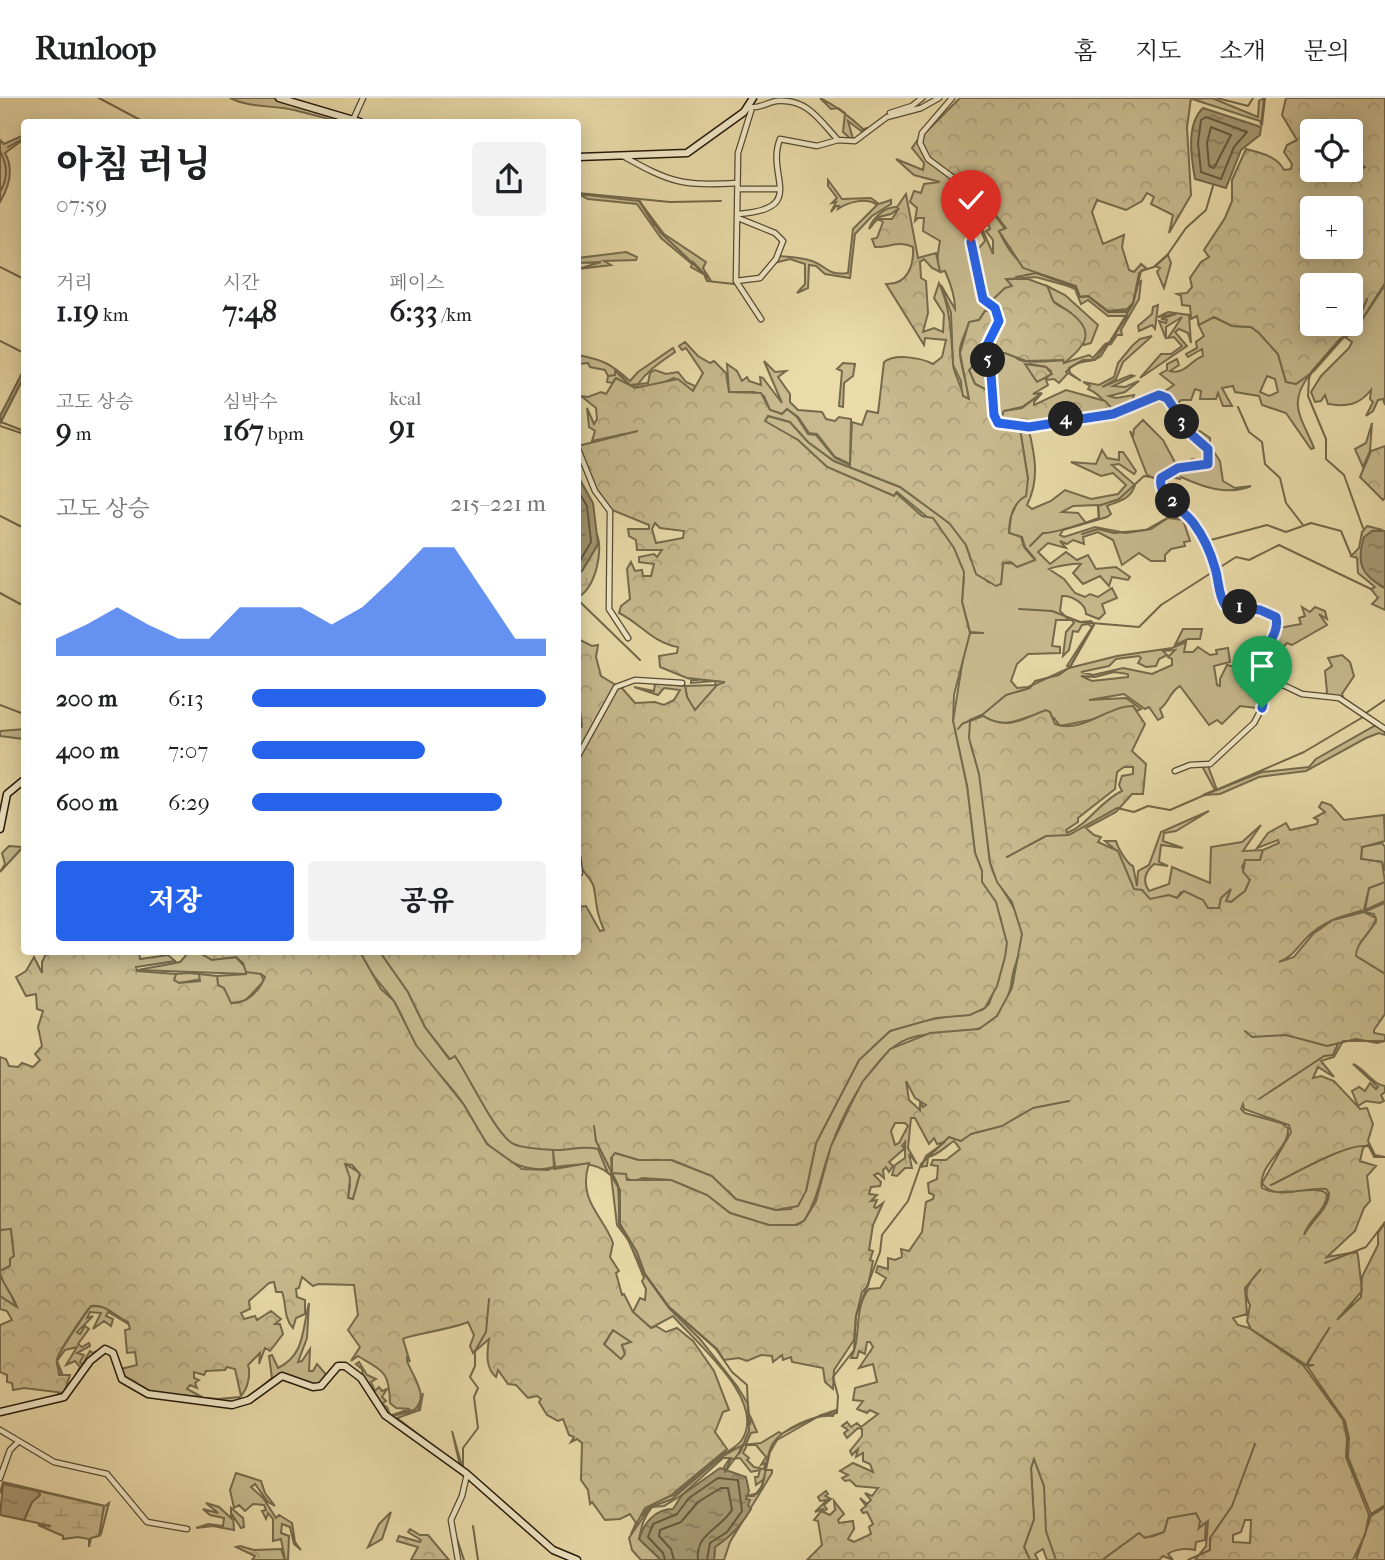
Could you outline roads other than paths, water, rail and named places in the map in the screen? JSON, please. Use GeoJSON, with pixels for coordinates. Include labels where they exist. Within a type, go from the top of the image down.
{"type":"FeatureCollection","features":[{"type":"Feature","properties":{"kind":"street"},"geometry":{"type":"LineString","coordinates":[[279,98],[347,119]]}},
{"type":"Feature","properties":{"kind":"street"},"geometry":{"type":"LineString","coordinates":[[358,119],[363,98]]}},
{"type":"Feature","properties":{"kind":"street"},"geometry":{"type":"LineString","coordinates":[[581,157],[687,153],[749,107],[753,98]]}},
{"type":"Feature","properties":{"kind":"street"},"geometry":{"type":"LineString","coordinates":[[738,216],[769,209],[777,201],[780,189],[780,139],[817,146],[838,140],[855,141],[887,117],[918,103],[922,98]]}},
{"type":"Feature","properties":{"kind":"street"},"geometry":{"type":"LineString","coordinates":[[887,117],[921,108],[939,98]]}},
{"type":"Feature","properties":{"kind":"street"},"geometry":{"type":"LineString","coordinates":[[952,98],[922,134],[920,144],[929,159],[963,185],[965,215],[983,299],[998,315],[999,321],[985,349],[991,374],[996,421],[1007,426],[1029,427],[1113,414],[1155,395],[1167,398],[1192,435],[1208,449],[1210,462],[1206,466],[1173,470],[1161,478],[1161,488],[1166,496],[1184,510],[1200,533],[1212,561],[1225,605],[1260,610],[1276,617],[1270,644],[1260,664],[1265,700],[1254,723],[1210,764],[1190,765],[1175,771]]}},
{"type":"Feature","properties":{"kind":"street"},"geometry":{"type":"LineString","coordinates":[[749,107],[754,108],[782,99],[801,102],[818,113],[838,140]]}},
{"type":"Feature","properties":{"kind":"street"},"geometry":{"type":"LineString","coordinates":[[749,107],[751,111],[738,153],[736,281],[761,319]]}},
{"type":"Feature","properties":{"kind":"street"},"geometry":{"type":"LineString","coordinates":[[622,156],[666,180],[680,183],[780,189]]}},
{"type":"Feature","properties":{"kind":"street"},"geometry":{"type":"LineString","coordinates":[[736,281],[760,278],[776,259],[783,241],[775,233],[738,216]]}},
{"type":"Feature","properties":{"kind":"street"},"geometry":{"type":"LineString","coordinates":[[581,456],[595,491],[611,514],[609,609],[628,638]]}},
{"type":"Feature","properties":{"kind":"street"},"geometry":{"type":"LineString","coordinates":[[1261,675],[1302,694],[1339,698],[1385,729]]}},
{"type":"Feature","properties":{"kind":"street"},"geometry":{"type":"LineString","coordinates":[[581,751],[616,687],[635,680],[682,682]]}},
{"type":"Feature","properties":{"kind":"street"},"geometry":{"type":"LineString","coordinates":[[0,829],[7,794],[21,782]]}},
{"type":"Feature","properties":{"kind":"street"},"geometry":{"type":"LineString","coordinates":[[0,1412],[64,1397],[90,1361],[105,1349],[113,1353],[121,1379],[145,1393],[232,1405],[249,1400],[282,1376],[313,1387],[321,1386],[341,1365],[361,1378],[385,1415],[467,1474],[553,1550],[578,1560]]}},
{"type":"Feature","properties":{"kind":"street"},"geometry":{"type":"LineString","coordinates":[[0,1430],[54,1462],[107,1474],[148,1522],[187,1529]]}},
{"type":"Feature","properties":{"kind":"street"},"geometry":{"type":"LineString","coordinates":[[0,1478],[10,1450],[18,1441]]}},
{"type":"Feature","properties":{"kind":"street"},"geometry":{"type":"LineString","coordinates":[[458,1560],[451,1520],[467,1481],[467,1474]]}},
{"type":"Feature","properties":{"kind":"water"},"geometry":{"type":"Polygon","coordinates":[[[1203,108],[1261,127],[1260,135],[1241,150],[1226,188],[1195,179],[1191,151],[1192,132],[1203,108]]]}},
{"type":"Feature","properties":{"kind":"water"},"geometry":{"type":"Polygon","coordinates":[[[21,375],[21,383],[1,422],[0,416],[21,375]]]}},
{"type":"Feature","properties":{"kind":"water"},"geometry":{"type":"Polygon","coordinates":[[[581,481],[593,503],[598,544],[582,571],[581,481]]]}},
{"type":"Feature","properties":{"kind":"water"},"geometry":{"type":"Polygon","coordinates":[[[1372,531],[1385,531],[1385,588],[1370,578],[1362,567],[1364,537],[1372,531]]]}},
{"type":"Feature","properties":{"kind":"water"},"geometry":{"type":"Polygon","coordinates":[[[720,1468],[746,1477],[749,1491],[746,1499],[750,1500],[748,1505],[751,1509],[735,1531],[715,1547],[714,1560],[661,1560],[639,1539],[644,1527],[656,1514],[673,1509],[682,1495],[720,1468]]]}},
{"type":"Feature","properties":{"kind":"water"},"geometry":{"type":"Polygon","coordinates":[[[3,1484],[38,1491],[40,1495],[32,1502],[24,1520],[0,1515],[3,1484]]]}},
{"type":"Feature","properties":{"kind":"waterway"},"geometry":{"type":"LineString","coordinates":[[99,98],[138,119]]}},
{"type":"Feature","properties":{"kind":"waterway"},"geometry":{"type":"LineString","coordinates":[[1217,98],[1248,106],[1253,98]]}},
{"type":"Feature","properties":{"kind":"waterway"},"geometry":{"type":"LineString","coordinates":[[1262,125],[1265,98]]}},
{"type":"Feature","properties":{"kind":"waterway"},"geometry":{"type":"LineString","coordinates":[[8,147],[21,140]]}},
{"type":"Feature","properties":{"kind":"waterway"},"geometry":{"type":"LineString","coordinates":[[0,151],[6,172],[0,192]]}},
{"type":"Feature","properties":{"kind":"waterway"},"geometry":{"type":"LineString","coordinates":[[1066,372],[1075,364],[1101,356],[1133,304],[1141,271],[1154,267],[1168,254],[1186,228],[1206,210],[1213,186]]}},
{"type":"Feature","properties":{"kind":"waterway"},"geometry":{"type":"LineString","coordinates":[[581,193],[670,202],[721,201]]}},
{"type":"Feature","properties":{"kind":"waterway"},"geometry":{"type":"LineString","coordinates":[[639,200],[660,232],[704,274],[707,281],[734,284]]}},
{"type":"Feature","properties":{"kind":"waterway"},"geometry":{"type":"LineString","coordinates":[[0,267],[21,278]]}},
{"type":"Feature","properties":{"kind":"waterway"},"geometry":{"type":"LineString","coordinates":[[1016,277],[1036,273],[1076,287],[1080,297],[1088,296],[1109,312],[1126,311]]}},
{"type":"Feature","properties":{"kind":"waterway"},"geometry":{"type":"LineString","coordinates":[[1363,528],[1344,475],[1326,459],[1326,439],[1308,396],[1312,371],[1340,339],[1354,330],[1367,299]]}},
{"type":"Feature","properties":{"kind":"waterway"},"geometry":{"type":"LineString","coordinates":[[0,341],[21,352]]}},
{"type":"Feature","properties":{"kind":"waterway"},"geometry":{"type":"LineString","coordinates":[[1238,407],[1249,432],[1262,442],[1265,464],[1280,478],[1286,503],[1303,525]]}},
{"type":"Feature","properties":{"kind":"waterway"},"geometry":{"type":"LineString","coordinates":[[1,422],[21,430]]}},
{"type":"Feature","properties":{"kind":"waterway"},"geometry":{"type":"LineString","coordinates":[[0,426],[21,433]]}},
{"type":"Feature","properties":{"kind":"waterway"},"geometry":{"type":"LineString","coordinates":[[1030,546],[1043,533],[1099,518],[1098,506],[1119,499],[1144,476],[1157,478],[1161,483]]}},
{"type":"Feature","properties":{"kind":"waterway"},"geometry":{"type":"LineString","coordinates":[[0,516],[21,526]]}},
{"type":"Feature","properties":{"kind":"waterway"},"geometry":{"type":"LineString","coordinates":[[1082,534],[1098,529],[1114,533],[1146,530],[1167,518],[1187,518]]}},
{"type":"Feature","properties":{"kind":"waterway"},"geometry":{"type":"LineString","coordinates":[[1207,541],[1267,525],[1286,532],[1311,523],[1341,531],[1351,555]]}},
{"type":"Feature","properties":{"kind":"waterway"},"geometry":{"type":"LineString","coordinates":[[1019,609],[1052,611],[1080,622],[1139,627],[1161,605],[1236,557],[1249,560],[1279,545],[1371,589]]}},
{"type":"Feature","properties":{"kind":"waterway"},"geometry":{"type":"LineString","coordinates":[[0,593],[21,604]]}},
{"type":"Feature","properties":{"kind":"waterway"},"geometry":{"type":"LineString","coordinates":[[581,603],[640,660]]}},
{"type":"Feature","properties":{"kind":"waterway"},"geometry":{"type":"LineString","coordinates":[[958,729],[962,724],[982,715],[1006,695],[1030,688],[1035,681],[1059,675],[1070,667],[1094,625]]}},
{"type":"Feature","properties":{"kind":"waterway"},"geometry":{"type":"LineString","coordinates":[[1366,713],[1385,700]]}},
{"type":"Feature","properties":{"kind":"waterway"},"geometry":{"type":"LineString","coordinates":[[0,705],[21,713]]}},
{"type":"Feature","properties":{"kind":"waterway"},"geometry":{"type":"LineString","coordinates":[[1007,857],[1046,836],[1069,835],[1117,808],[1134,812],[1148,806],[1170,810],[1304,752],[1363,717]]}},
{"type":"Feature","properties":{"kind":"waterway"},"geometry":{"type":"LineString","coordinates":[[581,720],[582,727]]}},
{"type":"Feature","properties":{"kind":"waterway"},"geometry":{"type":"LineString","coordinates":[[1245,1031],[1252,1037],[1286,1035],[1327,1046],[1356,1039],[1377,1043],[1385,1041]]}},
{"type":"Feature","properties":{"kind":"waterway"},"geometry":{"type":"LineString","coordinates":[[1259,1099],[1324,1056],[1333,1055],[1338,1044]]}},
{"type":"Feature","properties":{"kind":"waterway"},"geometry":{"type":"LineString","coordinates":[[746,1496],[754,1496],[762,1486],[770,1452],[777,1440],[821,1415],[837,1413],[838,1396],[833,1377],[854,1350],[856,1316],[880,1252],[882,1235],[908,1201],[921,1164],[949,1137],[961,1141],[971,1134],[1002,1126],[1033,1108],[1069,1101]]}},
{"type":"Feature","properties":{"kind":"waterway"},"geometry":{"type":"LineString","coordinates":[[594,1126],[596,1141],[618,1185],[620,1224],[637,1252],[645,1274],[669,1307],[716,1349],[732,1372],[747,1385],[749,1431],[741,1450],[725,1472]]}},
{"type":"Feature","properties":{"kind":"waterway"},"geometry":{"type":"LineString","coordinates":[[1271,1185],[1350,1148],[1370,1147],[1374,1157],[1385,1157]]}},
{"type":"Feature","properties":{"kind":"waterway"},"geometry":{"type":"LineString","coordinates":[[1325,1263],[1366,1247],[1385,1222]]}},
{"type":"Feature","properties":{"kind":"waterway"},"geometry":{"type":"LineString","coordinates":[[463,1467],[463,1448],[478,1428],[474,1397],[478,1388],[470,1377],[475,1366],[475,1351],[486,1332],[489,1299]]}},
{"type":"Feature","properties":{"kind":"waterway"},"geometry":{"type":"LineString","coordinates":[[1188,1560],[1210,1550],[1210,1538],[1232,1506],[1255,1444]]}},
{"type":"Feature","properties":{"kind":"waterway"},"geometry":{"type":"LineString","coordinates":[[451,1516],[461,1492]]}},
{"type":"Feature","properties":{"kind":"waterway"},"geometry":{"type":"LineString","coordinates":[[449,1521],[451,1532]]}},
{"type":"Feature","properties":{"kind":"waterway"},"geometry":{"type":"LineString","coordinates":[[473,1526],[478,1560]]}},
{"type":"Feature","properties":{"kind":"waterway"},"geometry":{"type":"LineString","coordinates":[[457,1539],[464,1560]]}}]}
